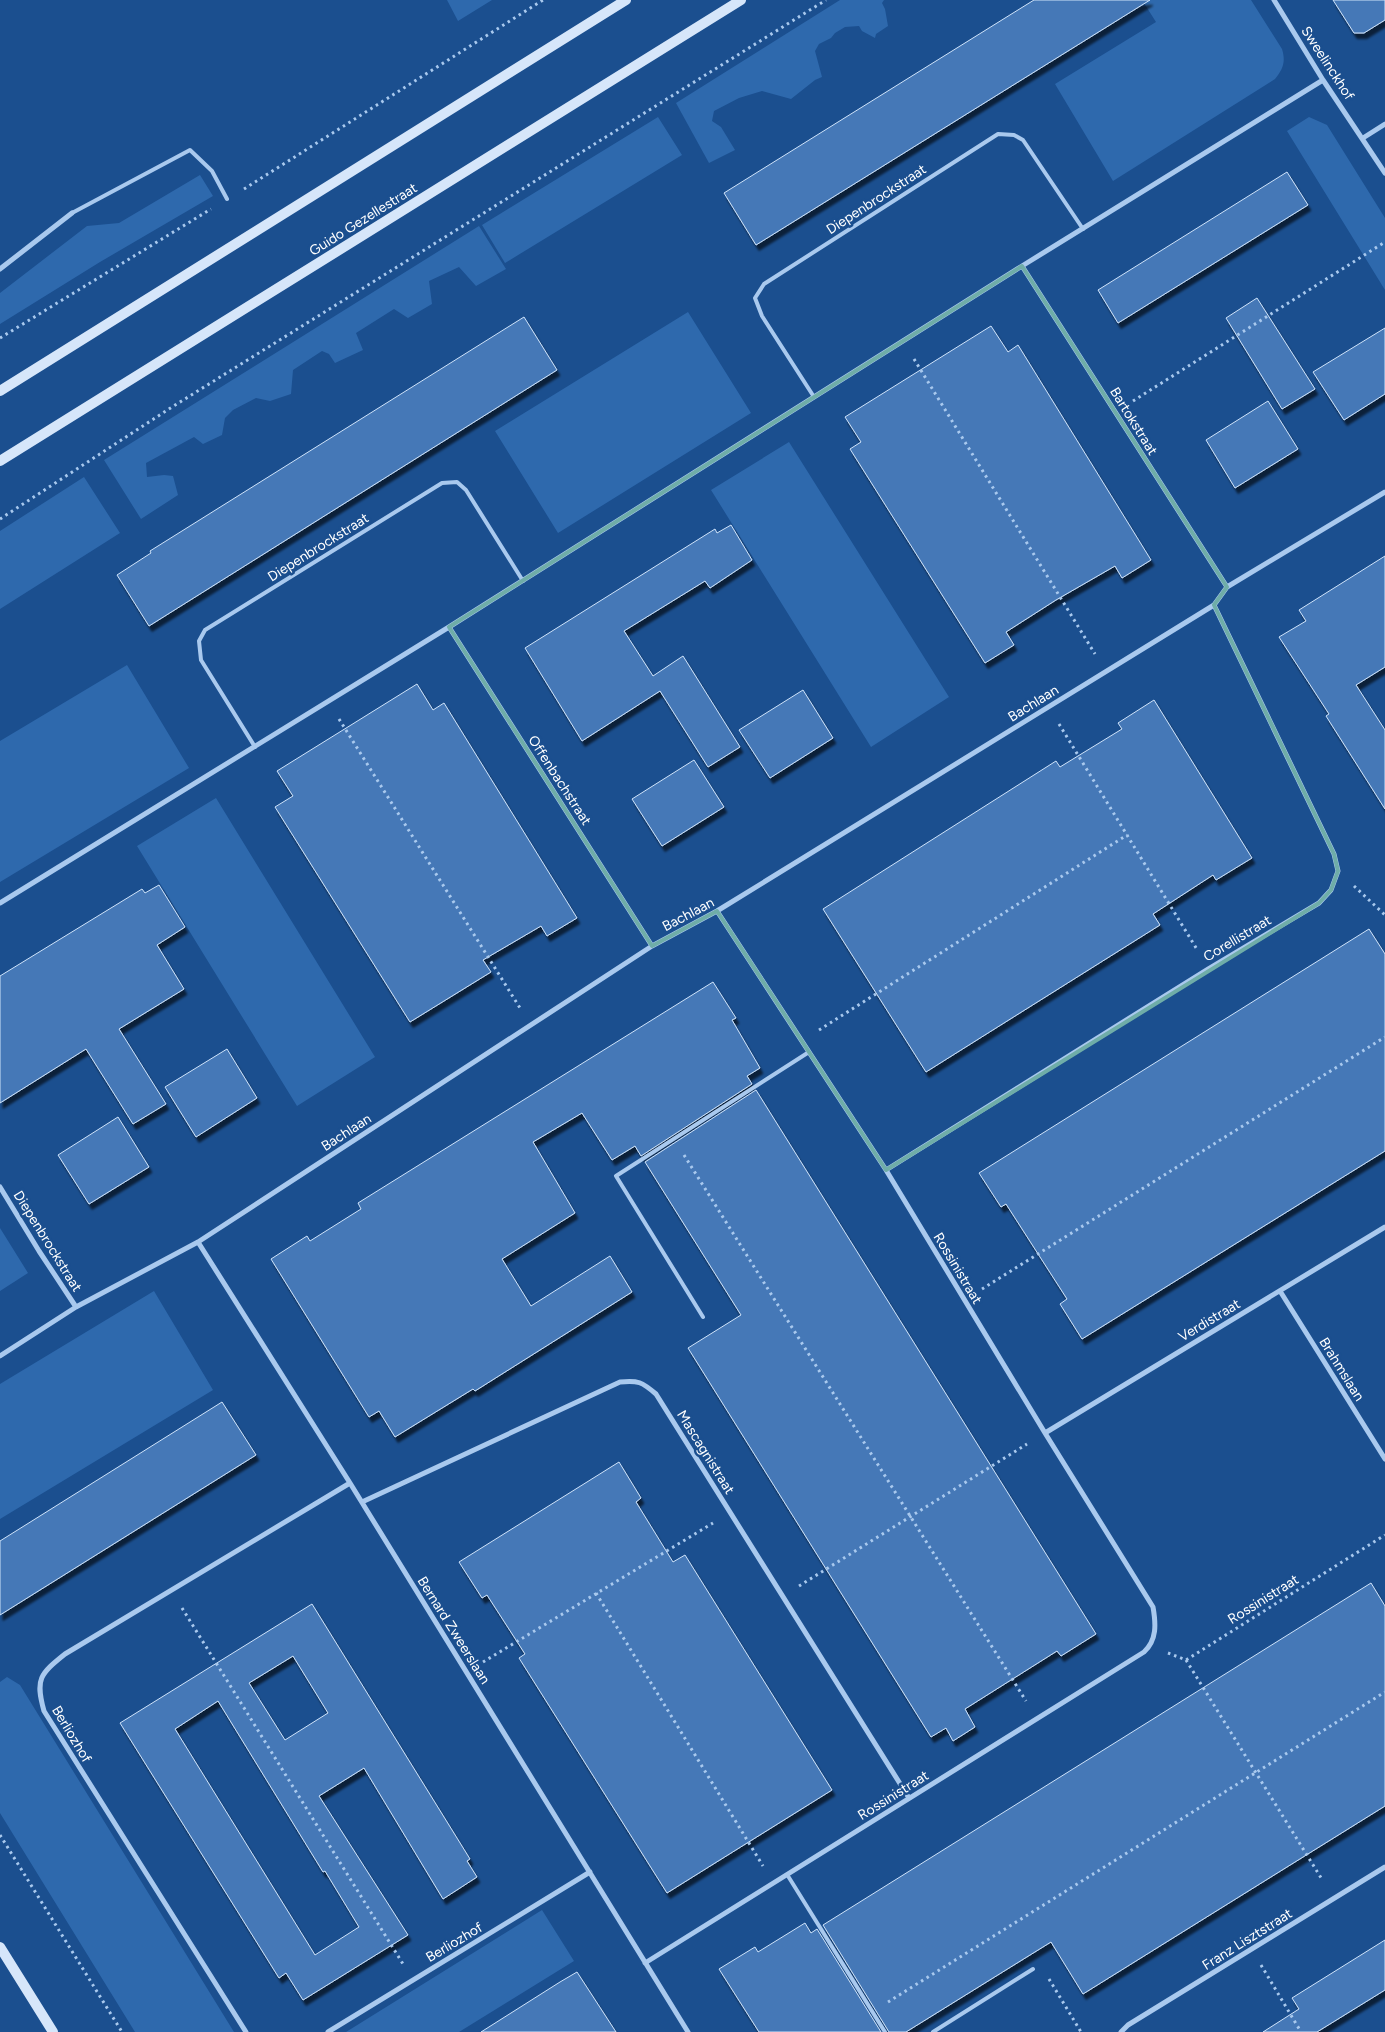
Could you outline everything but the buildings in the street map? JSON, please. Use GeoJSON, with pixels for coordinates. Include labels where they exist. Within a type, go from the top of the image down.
{"type":"FeatureCollection","features":[{"type":"Feature","properties":{"kind":"main road"},"geometry":{"type":"LineString","coordinates":[[0,391],[626,0]]}},
{"type":"Feature","properties":{"kind":"main road","name":"Guido Gezellestraat"},"geometry":{"type":"LineString","coordinates":[[0,461],[741,0]]}},
{"type":"Feature","properties":{"kind":"main road"},"geometry":{"type":"LineString","coordinates":[[0,1947],[53,2032]]}},
{"type":"Feature","properties":{"kind":"street","name":"Sweelinckhof"},"geometry":{"type":"LineString","coordinates":[[1274,0],[1323,80],[1385,173]]}},
{"type":"Feature","properties":{"kind":"street"},"geometry":{"type":"LineString","coordinates":[[0,903],[523,581],[1022,266],[1323,80]]}},
{"type":"Feature","properties":{"kind":"street"},"geometry":{"type":"LineString","coordinates":[[1363,138],[1385,124]]}},
{"type":"Feature","properties":{"kind":"street"},"geometry":{"type":"LineString","coordinates":[[0,270],[72,213]]}},
{"type":"Feature","properties":{"kind":"street","name":"Bartokstraat"},"geometry":{"type":"LineString","coordinates":[[1022,266],[1227,587]]}},
{"type":"Feature","properties":{"kind":"street","name":"Bachlaan"},"geometry":{"type":"LineString","coordinates":[[0,1356],[76,1307],[198,1242],[652,946],[717,911],[1106,671],[1214,604],[1227,587],[1385,492]]}},
{"type":"Feature","properties":{"kind":"street"},"geometry":{"type":"LineString","coordinates":[[1214,604],[1334,854],[1338,871]]}},
{"type":"Feature","properties":{"kind":"street","name":"Offenbachstraat"},"geometry":{"type":"LineString","coordinates":[[449,627],[652,946]]}},
{"type":"Feature","properties":{"kind":"street","name":"Corellistraat"},"geometry":{"type":"LineString","coordinates":[[886,1170],[1208,968],[1318,902],[1331,890],[1338,871]]}},
{"type":"Feature","properties":{"kind":"street","name":"Rossinistraat"},"geometry":{"type":"LineString","coordinates":[[645,1963],[788,1876],[909,1798],[1144,1652],[1151,1645],[1156,1623],[1153,1607],[886,1170],[717,911]]}},
{"type":"Feature","properties":{"kind":"street","name":"Diepenbrockstraat"},"geometry":{"type":"LineString","coordinates":[[0,1187],[76,1307]]}},
{"type":"Feature","properties":{"kind":"street","name":"Verdistraat"},"geometry":{"type":"LineString","coordinates":[[1045,1433],[1385,1227]]}},
{"type":"Feature","properties":{"kind":"street","name":"Bernard Zweerslaan"},"geometry":{"type":"LineString","coordinates":[[198,1242],[362,1502],[688,2032]]}},
{"type":"Feature","properties":{"kind":"street","name":"Brahmslaan"},"geometry":{"type":"LineString","coordinates":[[1280,1291],[1385,1459]]}},
{"type":"Feature","properties":{"kind":"street","name":"Mascagnistraat"},"geometry":{"type":"LineString","coordinates":[[362,1502],[620,1382],[635,1380],[647,1386],[656,1394],[909,1798]]}},
{"type":"Feature","properties":{"kind":"street","name":"Berliozhof"},"geometry":{"type":"LineString","coordinates":[[246,2032],[44,1711],[38,1689],[46,1669],[65,1654],[350,1483]]}},
{"type":"Feature","properties":{"kind":"street","name":"Franz Lisztstraat"},"geometry":{"type":"LineString","coordinates":[[1121,2032],[1128,2025],[1385,1867]]}},
{"type":"Feature","properties":{"kind":"street","name":"Berliozhof"},"geometry":{"type":"LineString","coordinates":[[328,2032],[590,1872]]}},
{"type":"Feature","properties":{"kind":"lane","name":"Diepenbrockstraat"},"geometry":{"type":"LineString","coordinates":[[814,397],[762,316],[755,298],[764,284],[998,134],[1014,136],[1023,140],[1083,229]]}},
{"type":"Feature","properties":{"kind":"lane"},"geometry":{"type":"LineString","coordinates":[[72,213],[190,150],[212,171],[227,199]]}},
{"type":"Feature","properties":{"kind":"lane","name":"Diepenbrockstraat"},"geometry":{"type":"LineString","coordinates":[[254,747],[201,660],[199,641],[205,630],[416,498],[442,483],[457,482],[466,490],[523,581]]}},
{"type":"Feature","properties":{"kind":"lane"},"geometry":{"type":"LineString","coordinates":[[704,1317],[616,1176],[809,1052]]}},
{"type":"Feature","properties":{"kind":"lane"},"geometry":{"type":"LineString","coordinates":[[788,1876],[885,2032]]}},
{"type":"Feature","properties":{"kind":"lane"},"geometry":{"type":"LineString","coordinates":[[933,2032],[1033,1969]]}},
{"type":"Feature","properties":{"kind":"path"},"geometry":{"type":"LineString","coordinates":[[0,338],[227,199],[543,0]]}},
{"type":"Feature","properties":{"kind":"path"},"geometry":{"type":"LineString","coordinates":[[0,519],[172,408],[826,0]]}},
{"type":"Feature","properties":{"kind":"path"},"geometry":{"type":"LineString","coordinates":[[1115,412],[1385,242]]}},
{"type":"Feature","properties":{"kind":"path"},"geometry":{"type":"LineString","coordinates":[[903,341],[1106,671]]}},
{"type":"Feature","properties":{"kind":"path"},"geometry":{"type":"LineString","coordinates":[[328,702],[531,1025]]}},
{"type":"Feature","properties":{"kind":"path"},"geometry":{"type":"LineString","coordinates":[[1049,706],[1208,968]]}},
{"type":"Feature","properties":{"kind":"path"},"geometry":{"type":"LineString","coordinates":[[802,1042],[1127,836]]}},
{"type":"Feature","properties":{"kind":"path"},"geometry":{"type":"LineString","coordinates":[[1338,871],[1385,914]]}},
{"type":"Feature","properties":{"kind":"path"},"geometry":{"type":"LineString","coordinates":[[964,1300],[1385,1037]]}},
{"type":"Feature","properties":{"kind":"path"},"geometry":{"type":"LineString","coordinates":[[674,1138],[1037,1718]]}},
{"type":"Feature","properties":{"kind":"path"},"geometry":{"type":"LineString","coordinates":[[783,1595],[1045,1433]]}},
{"type":"Feature","properties":{"kind":"path"},"geometry":{"type":"LineString","coordinates":[[466,1672],[730,1512]]}},
{"type":"Feature","properties":{"kind":"path","name":"Rossinistraat"},"geometry":{"type":"LineString","coordinates":[[1186,1660],[1385,1535]]}},
{"type":"Feature","properties":{"kind":"path"},"geometry":{"type":"LineString","coordinates":[[171,1591],[413,1980]]}},
{"type":"Feature","properties":{"kind":"path"},"geometry":{"type":"LineString","coordinates":[[596,1593],[774,1884]]}},
{"type":"Feature","properties":{"kind":"path"},"geometry":{"type":"LineString","coordinates":[[1151,1645],[1186,1660],[1334,1899]]}},
{"type":"Feature","properties":{"kind":"path"},"geometry":{"type":"LineString","coordinates":[[873,2012],[1385,1692]]}},
{"type":"Feature","properties":{"kind":"path"},"geometry":{"type":"LineString","coordinates":[[0,1835],[122,2032]]}},
{"type":"Feature","properties":{"kind":"path"},"geometry":{"type":"LineString","coordinates":[[1252,1949],[1301,2032]]}},
{"type":"Feature","properties":{"kind":"path"},"geometry":{"type":"LineString","coordinates":[[1033,1969],[1040,1964],[1081,2032]]}},
{"type":"Feature","properties":{"kind":"highlighted area"},"geometry":{"type":"Polygon","coordinates":[[[1022,266],[1227,587],[1214,605],[1334,854],[1338,871],[1331,890],[1319,903],[886,1170],[717,911],[652,946],[449,627],[1022,266]]]}},
{"type":"Feature","properties":{"kind":"shaded area"},"geometry":{"type":"Polygon","coordinates":[[[447,0],[492,0],[458,21],[447,0]]]}},
{"type":"Feature","properties":{"kind":"shaded area"},"geometry":{"type":"Polygon","coordinates":[[[840,0],[884,0],[882,3],[888,26],[876,34],[875,38],[862,31],[859,26],[845,27],[831,38],[819,44],[815,51],[822,77],[815,80],[791,99],[762,91],[739,98],[714,111],[712,121],[721,127],[735,150],[709,163],[676,103],[840,0]]]}},
{"type":"Feature","properties":{"kind":"shaded area"},"geometry":{"type":"Polygon","coordinates":[[[1142,0],[1251,0],[1282,49],[1284,62],[1282,69],[1275,79],[1113,181],[1055,84],[1156,22],[1142,0]]]}},
{"type":"Feature","properties":{"kind":"shaded area"},"geometry":{"type":"Polygon","coordinates":[[[658,117],[682,155],[505,263],[482,225],[658,117]]]}},
{"type":"Feature","properties":{"kind":"shaded area"},"geometry":{"type":"Polygon","coordinates":[[[1309,117],[1327,125],[1385,218],[1385,290],[1287,131],[1309,117]]]}},
{"type":"Feature","properties":{"kind":"shaded area"},"geometry":{"type":"Polygon","coordinates":[[[200,175],[213,196],[100,262],[0,324],[0,293],[87,226],[119,223],[200,175]]]}},
{"type":"Feature","properties":{"kind":"shaded area"},"geometry":{"type":"Polygon","coordinates":[[[479,226],[506,269],[476,286],[459,267],[429,281],[432,304],[408,318],[394,309],[356,333],[363,350],[335,363],[329,354],[322,351],[293,370],[291,394],[270,401],[256,398],[233,410],[225,418],[222,435],[203,444],[194,437],[146,463],[147,477],[173,476],[178,495],[141,519],[104,460],[479,226]]]}},
{"type":"Feature","properties":{"kind":"shaded area"},"geometry":{"type":"Polygon","coordinates":[[[688,312],[751,413],[558,533],[495,431],[688,312]]]}},
{"type":"Feature","properties":{"kind":"shaded area"},"geometry":{"type":"Polygon","coordinates":[[[789,442],[949,697],[871,747],[711,490],[789,442]]]}},
{"type":"Feature","properties":{"kind":"shaded area"},"geometry":{"type":"Polygon","coordinates":[[[84,477],[120,533],[0,609],[0,531],[84,477]]]}},
{"type":"Feature","properties":{"kind":"shaded area"},"geometry":{"type":"Polygon","coordinates":[[[127,665],[189,768],[0,882],[0,741],[127,665]]]}},
{"type":"Feature","properties":{"kind":"shaded area"},"geometry":{"type":"Polygon","coordinates":[[[216,798],[375,1057],[297,1106],[137,846],[216,798]]]}},
{"type":"Feature","properties":{"kind":"shaded area"},"geometry":{"type":"Polygon","coordinates":[[[0,1228],[28,1273],[0,1291],[0,1228]]]}},
{"type":"Feature","properties":{"kind":"shaded area"},"geometry":{"type":"Polygon","coordinates":[[[154,1291],[213,1390],[0,1519],[0,1384],[154,1291]]]}},
{"type":"Feature","properties":{"kind":"shaded area"},"geometry":{"type":"Polygon","coordinates":[[[7,1677],[20,1685],[234,2032],[135,2032],[0,1813],[0,1682],[7,1677]]]}},
{"type":"Feature","properties":{"kind":"shaded area"},"geometry":{"type":"Polygon","coordinates":[[[542,1910],[574,1961],[459,2032],[346,2032],[542,1910]]]}}]}
